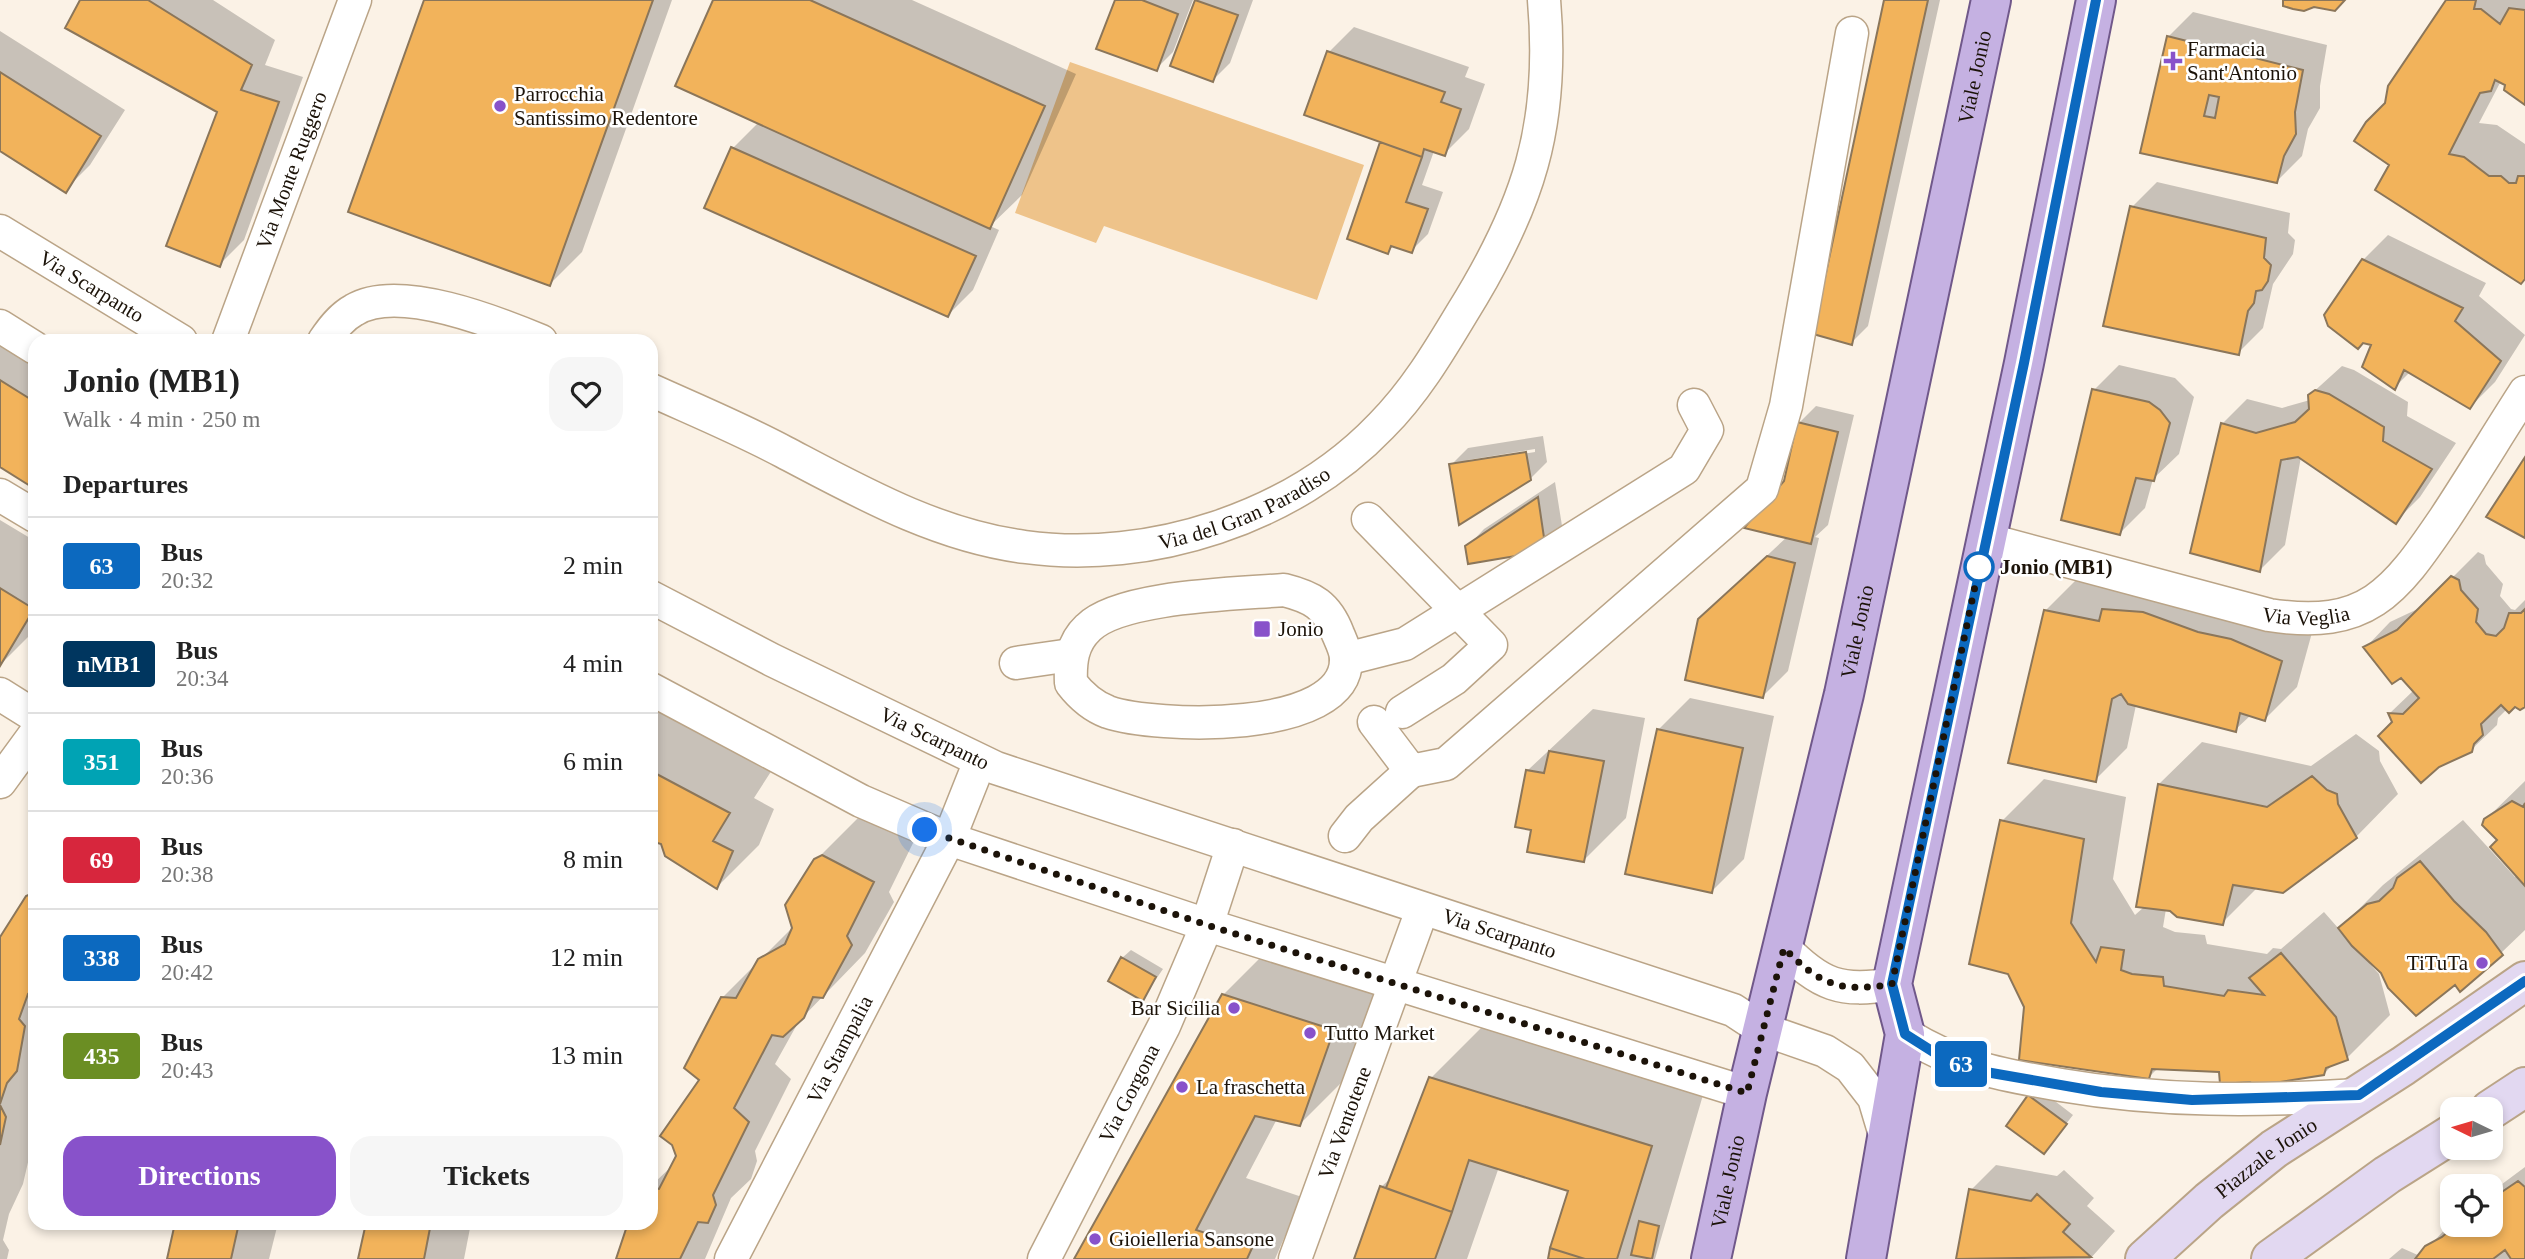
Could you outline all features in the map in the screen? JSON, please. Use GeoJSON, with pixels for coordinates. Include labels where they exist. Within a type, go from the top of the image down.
{"type":"FeatureCollection","features":[{"type":"Feature","properties":{"kind":"main road","name":"Viale Jonio"},"geometry":{"type":"LineString","coordinates":[[1711,1259],[1762,1029],[1784,948],[1844,694],[1991,0]]}},
{"type":"Feature","properties":{"kind":"main road"},"geometry":{"type":"LineString","coordinates":[[1866,1259],[1905,1034],[1892,984],[2024,363],[2096,0]]}},
{"type":"Feature","properties":{"kind":"main road"},"geometry":{"type":"LineString","coordinates":[[2359,1095],[2525,981]]}},
{"type":"Feature","properties":{"kind":"main road"},"geometry":{"type":"LineString","coordinates":[[2503,1101],[2525,1087]]}},
{"type":"Feature","properties":{"kind":"main road","name":"Piazzale Jonio"},"geometry":{"type":"LineString","coordinates":[[2145,1259],[2241,1174],[2359,1095]]}},
{"type":"Feature","properties":{"kind":"main road"},"geometry":{"type":"LineString","coordinates":[[2271,1259],[2387,1175],[2440,1142]]}},
{"type":"Feature","properties":{"kind":"street","name":"Via Monte Ruggero"},"geometry":{"type":"LineString","coordinates":[[231,334],[355,0]]}},
{"type":"Feature","properties":{"kind":"street","name":"Via del Gran Paradiso"},"geometry":{"type":"LineString","coordinates":[[658,393],[782,451],[878,501],[939,526],[1023,547],[1055,550],[1129,547],[1196,533],[1244,516],[1309,483],[1356,450],[1380,427],[1421,377],[1488,271],[1510,229],[1540,137],[1548,72],[1544,0]]}},
{"type":"Feature","properties":{"kind":"street"},"geometry":{"type":"LineString","coordinates":[[1345,836],[1359,818],[1411,771],[1446,764],[1476,741],[1762,489],[1786,406],[1852,33]]}},
{"type":"Feature","properties":{"kind":"street","name":"Via Scarpanto"},"geometry":{"type":"LineString","coordinates":[[0,231],[169,334]]}},
{"type":"Feature","properties":{"kind":"street"},"geometry":{"type":"LineString","coordinates":[[330,334],[362,306],[396,302],[460,313],[521,334]]}},
{"type":"Feature","properties":{"kind":"street"},"geometry":{"type":"LineString","coordinates":[[0,326],[28,344]]}},
{"type":"Feature","properties":{"kind":"street","name":"Via Veglia"},"geometry":{"type":"LineString","coordinates":[[1985,539],[2269,615],[2315,620],[2347,614],[2390,591],[2414,566],[2525,392]]}},
{"type":"Feature","properties":{"kind":"street"},"geometry":{"type":"LineString","coordinates":[[1346,659],[1405,644],[1684,469],[1707,430],[1694,405]]}},
{"type":"Feature","properties":{"kind":"street"},"geometry":{"type":"LineString","coordinates":[[0,495],[28,512]]}},
{"type":"Feature","properties":{"kind":"street"},"geometry":{"type":"LineString","coordinates":[[1368,519],[1491,645],[1454,679],[1388,717],[1411,771]]}},
{"type":"Feature","properties":{"kind":"street"},"geometry":{"type":"LineString","coordinates":[[1284,590],[1312,597],[1323,607],[1332,619],[1346,659],[1342,676],[1332,688],[1297,709],[1250,721],[1183,722],[1125,717],[1090,703],[1071,683],[1071,655],[1089,626],[1116,610],[1203,597],[1284,590]]}},
{"type":"Feature","properties":{"kind":"street","name":"Via Scarpanto"},"geometry":{"type":"LineString","coordinates":[[658,600],[980,761],[1422,910],[1723,1006],[1743,1015],[1762,1029],[1825,1051],[1850,1067],[1874,1098],[1886,1139]]}},
{"type":"Feature","properties":{"kind":"street"},"geometry":{"type":"LineString","coordinates":[[1016,663],[1071,655]]}},
{"type":"Feature","properties":{"kind":"street"},"geometry":{"type":"LineString","coordinates":[[658,693],[862,801],[949,839],[1207,925],[1747,1093]]}},
{"type":"Feature","properties":{"kind":"street"},"geometry":{"type":"LineString","coordinates":[[0,694],[28,712]]}},
{"type":"Feature","properties":{"kind":"street"},"geometry":{"type":"LineString","coordinates":[[0,782],[28,744]]}},
{"type":"Feature","properties":{"kind":"street","name":"Via Stampalia"},"geometry":{"type":"LineString","coordinates":[[731,1259],[949,839],[980,761]]}},
{"type":"Feature","properties":{"kind":"street"},"geometry":{"type":"LineString","coordinates":[[1207,925],[1233,845]]}},
{"type":"Feature","properties":{"kind":"street","name":"Via Ventotene"},"geometry":{"type":"LineString","coordinates":[[1295,1259],[1397,985],[1422,910]]}},
{"type":"Feature","properties":{"kind":"street","name":"Via Gorgona"},"geometry":{"type":"LineString","coordinates":[[1044,1259],[1164,1026],[1207,925]]}},
{"type":"Feature","properties":{"kind":"street"},"geometry":{"type":"LineString","coordinates":[[1784,948],[1809,972],[1829,983],[1854,988],[1892,984]]}},
{"type":"Feature","properties":{"kind":"street","name":"Piazzale Jonio"},"geometry":{"type":"LineString","coordinates":[[1905,1034],[1935,1053],[1980,1071],[2101,1092],[2192,1100],[2359,1095]]}},
{"type":"Feature","properties":{"kind":"shaded area"},"geometry":{"type":"Polygon","coordinates":[[[1070,62],[1364,165],[1317,300],[1104,226],[1096,243],[1015,213],[1070,62]]]}},
{"type":"Feature","properties":{"kind":"building"},"geometry":{"type":"Polygon","coordinates":[[[80,0],[148,0],[252,65],[241,90],[279,102],[220,267],[166,246],[217,112],[65,28],[80,0]]]}},
{"type":"Feature","properties":{"kind":"building","name":"Parrocchia Santissimo Redentore"},"geometry":{"type":"Polygon","coordinates":[[[424,0],[653,0],[550,286],[348,212],[424,0]]]}},
{"type":"Feature","properties":{"kind":"building"},"geometry":{"type":"Polygon","coordinates":[[[713,0],[810,0],[1045,106],[990,229],[675,86],[713,0]]]}},
{"type":"Feature","properties":{"kind":"building"},"geometry":{"type":"Polygon","coordinates":[[[1115,0],[1142,0],[1178,14],[1157,71],[1096,49],[1115,0]]]}},
{"type":"Feature","properties":{"kind":"building"},"geometry":{"type":"Polygon","coordinates":[[[1195,0],[1238,15],[1213,82],[1170,66],[1195,0]]]}},
{"type":"Feature","properties":{"kind":"building"},"geometry":{"type":"Polygon","coordinates":[[[1884,0],[1928,0],[1852,345],[1813,334],[1884,0]]]}},
{"type":"Feature","properties":{"kind":"building"},"geometry":{"type":"Polygon","coordinates":[[[2283,0],[2345,0],[2335,11],[2314,7],[2304,11],[2283,6],[2283,0]]]}},
{"type":"Feature","properties":{"kind":"building"},"geometry":{"type":"Polygon","coordinates":[[[2446,0],[2476,0],[2474,9],[2481,9],[2500,24],[2509,8],[2525,10],[2525,105],[2504,90],[2505,85],[2495,80],[2491,91],[2480,93],[2449,154],[2464,157],[2489,176],[2501,176],[2509,183],[2516,183],[2518,176],[2525,176],[2525,279],[2521,284],[2375,190],[2389,165],[2354,141],[2366,122],[2385,103],[2388,86],[2446,0]]]}},
{"type":"Feature","properties":{"kind":"building"},"geometry":{"type":"Polygon","coordinates":[[[2167,36],[2303,70],[2295,112],[2296,134],[2284,156],[2277,183],[2140,153],[2167,36]],[[2209,95],[2204,116],[2215,118],[2219,97],[2209,95]]]}},
{"type":"Feature","properties":{"kind":"building"},"geometry":{"type":"Polygon","coordinates":[[[1327,51],[1445,92],[1441,102],[1461,109],[1445,156],[1424,149],[1422,157],[1304,115],[1327,51]]]}},
{"type":"Feature","properties":{"kind":"building"},"geometry":{"type":"Polygon","coordinates":[[[0,72],[101,136],[66,193],[0,151],[0,72]]]}},
{"type":"Feature","properties":{"kind":"building"},"geometry":{"type":"Polygon","coordinates":[[[1380,142],[1422,157],[1406,202],[1428,209],[1412,253],[1391,246],[1388,254],[1347,239],[1380,142]]]}},
{"type":"Feature","properties":{"kind":"building"},"geometry":{"type":"Polygon","coordinates":[[[731,147],[976,256],[948,317],[704,208],[731,147]]]}},
{"type":"Feature","properties":{"kind":"building"},"geometry":{"type":"Polygon","coordinates":[[[2130,206],[2266,238],[2264,258],[2271,265],[2268,281],[2262,290],[2256,291],[2254,303],[2248,311],[2239,355],[2103,326],[2130,206]]]}},
{"type":"Feature","properties":{"kind":"building"},"geometry":{"type":"Polygon","coordinates":[[[2362,259],[2463,308],[2455,321],[2501,361],[2470,409],[2404,370],[2395,390],[2362,367],[2371,345],[2363,343],[2358,349],[2328,326],[2324,315],[2362,259]]]}},
{"type":"Feature","properties":{"kind":"building"},"geometry":{"type":"Polygon","coordinates":[[[0,380],[28,398],[28,485],[0,467],[0,380]]]}},
{"type":"Feature","properties":{"kind":"building"},"geometry":{"type":"Polygon","coordinates":[[[2092,389],[2149,402],[2160,410],[2170,423],[2154,481],[2136,478],[2120,535],[2061,520],[2092,389]]]}},
{"type":"Feature","properties":{"kind":"building"},"geometry":{"type":"Polygon","coordinates":[[[2315,390],[2329,394],[2384,427],[2383,441],[2432,469],[2396,524],[2298,457],[2281,460],[2260,572],[2190,553],[2221,423],[2256,433],[2295,422],[2309,409],[2308,395],[2315,390]]]}},
{"type":"Feature","properties":{"kind":"building"},"geometry":{"type":"Polygon","coordinates":[[[1797,422],[1838,432],[1811,544],[1744,528],[1784,481],[1797,422]]]}},
{"type":"Feature","properties":{"kind":"building"},"geometry":{"type":"Polygon","coordinates":[[[1526,452],[1531,480],[1459,525],[1449,464],[1526,452]]]}},
{"type":"Feature","properties":{"kind":"building"},"geometry":{"type":"Polygon","coordinates":[[[2525,457],[2525,538],[2486,517],[2525,457]]]}},
{"type":"Feature","properties":{"kind":"building"},"geometry":{"type":"Polygon","coordinates":[[[1538,497],[1546,551],[1468,564],[1465,546],[1538,497]]]}},
{"type":"Feature","properties":{"kind":"building"},"geometry":{"type":"Polygon","coordinates":[[[1767,556],[1795,563],[1763,698],[1685,680],[1698,619],[1767,556]]]}},
{"type":"Feature","properties":{"kind":"building"},"geometry":{"type":"Polygon","coordinates":[[[2451,576],[2459,580],[2461,590],[2478,609],[2476,622],[2486,634],[2496,636],[2504,628],[2509,613],[2521,613],[2525,609],[2525,707],[2520,710],[2515,707],[2509,713],[2501,705],[2481,724],[2483,735],[2474,744],[2472,752],[2439,767],[2421,783],[2378,736],[2392,722],[2388,713],[2403,714],[2419,698],[2401,678],[2392,684],[2363,647],[2397,630],[2451,576]]]}},
{"type":"Feature","properties":{"kind":"building"},"geometry":{"type":"Polygon","coordinates":[[[0,588],[28,605],[28,619],[0,666],[0,588]]]}},
{"type":"Feature","properties":{"kind":"building"},"geometry":{"type":"Polygon","coordinates":[[[2102,609],[2143,612],[2198,632],[2231,639],[2282,661],[2265,721],[2240,713],[2236,732],[2128,704],[2121,694],[2112,699],[2096,782],[2008,763],[2044,610],[2099,621],[2102,609]]]}},
{"type":"Feature","properties":{"kind":"building"},"geometry":{"type":"Polygon","coordinates":[[[1657,729],[1743,748],[1712,893],[1625,874],[1657,729]]]}},
{"type":"Feature","properties":{"kind":"building"},"geometry":{"type":"Polygon","coordinates":[[[1549,751],[1604,761],[1584,862],[1527,852],[1531,830],[1515,827],[1526,770],[1544,773],[1549,751]]]}},
{"type":"Feature","properties":{"kind":"building"},"geometry":{"type":"Polygon","coordinates":[[[658,775],[730,813],[713,841],[733,851],[717,889],[665,856],[661,844],[658,843],[658,775]]]}},
{"type":"Feature","properties":{"kind":"building"},"geometry":{"type":"Polygon","coordinates":[[[2312,776],[2327,790],[2337,794],[2338,804],[2357,838],[2283,893],[2233,885],[2223,925],[2177,917],[2170,911],[2136,907],[2158,784],[2267,807],[2312,776]]]}},
{"type":"Feature","properties":{"kind":"building"},"geometry":{"type":"Polygon","coordinates":[[[2512,801],[2523,807],[2525,803],[2525,886],[2490,847],[2497,840],[2482,825],[2484,819],[2512,801]]]}},
{"type":"Feature","properties":{"kind":"building"},"geometry":{"type":"Polygon","coordinates":[[[2000,820],[2084,839],[2071,923],[2096,962],[2101,947],[2124,950],[2121,970],[2132,974],[2163,977],[2164,986],[2224,996],[2228,990],[2264,995],[2249,978],[2281,953],[2336,1017],[2348,1060],[2326,1068],[2324,1075],[2255,1086],[2250,1082],[2220,1084],[2219,1072],[2152,1069],[2149,1079],[2019,1060],[2024,1007],[2008,974],[1969,964],[2000,820]]]}},
{"type":"Feature","properties":{"kind":"building"},"geometry":{"type":"Polygon","coordinates":[[[822,855],[874,882],[847,936],[852,945],[823,998],[813,997],[804,1018],[783,1037],[772,1035],[734,1108],[749,1122],[713,1195],[716,1205],[708,1223],[698,1222],[680,1259],[616,1259],[626,1230],[658,1230],[658,1189],[676,1156],[672,1145],[660,1136],[699,1080],[684,1068],[721,997],[736,998],[758,959],[785,944],[792,928],[785,905],[814,859],[822,855]]]}},
{"type":"Feature","properties":{"kind":"building"},"geometry":{"type":"Polygon","coordinates":[[[2420,861],[2454,901],[2486,932],[2503,955],[2460,992],[2455,985],[2416,1016],[2388,988],[2381,973],[2352,946],[2338,928],[2367,904],[2379,901],[2393,888],[2397,878],[2420,861]]]}},
{"type":"Feature","properties":{"kind":"building"},"geometry":{"type":"Polygon","coordinates":[[[28,895],[28,994],[19,1019],[25,1026],[17,1071],[7,1083],[0,1104],[0,937],[28,895]]]}},
{"type":"Feature","properties":{"kind":"building"},"geometry":{"type":"Polygon","coordinates":[[[1121,957],[1156,977],[1143,1001],[1108,981],[1121,957]]]}},
{"type":"Feature","properties":{"kind":"building"},"geometry":{"type":"Polygon","coordinates":[[[1222,994],[1334,1030],[1300,1126],[1255,1116],[1196,1230],[1252,1248],[1247,1259],[1074,1259],[1222,994]]]}},
{"type":"Feature","properties":{"kind":"building"},"geometry":{"type":"Polygon","coordinates":[[[1429,1077],[1652,1146],[1617,1259],[1585,1259],[1550,1248],[1568,1191],[1469,1160],[1452,1212],[1386,1188],[1429,1077]]]}},
{"type":"Feature","properties":{"kind":"building"},"geometry":{"type":"Polygon","coordinates":[[[2028,1095],[2067,1124],[2044,1154],[2006,1126],[2028,1095]]]}},
{"type":"Feature","properties":{"kind":"building"},"geometry":{"type":"Polygon","coordinates":[[[0,1105],[6,1117],[0,1145],[0,1105]]]}},
{"type":"Feature","properties":{"kind":"building"},"geometry":{"type":"Polygon","coordinates":[[[2518,1181],[2525,1187],[2525,1259],[2511,1259],[2505,1250],[2493,1259],[2415,1259],[2425,1246],[2442,1237],[2503,1237],[2503,1191],[2518,1181]]]}},
{"type":"Feature","properties":{"kind":"building"},"geometry":{"type":"Polygon","coordinates":[[[1380,1186],[1452,1212],[1435,1259],[1354,1259],[1380,1186]]]}},
{"type":"Feature","properties":{"kind":"building"},"geometry":{"type":"Polygon","coordinates":[[[1969,1189],[2031,1201],[2037,1194],[2070,1224],[2063,1232],[2091,1257],[1956,1259],[1969,1189]]]}},
{"type":"Feature","properties":{"kind":"building"},"geometry":{"type":"Polygon","coordinates":[[[1639,1221],[1659,1226],[1652,1259],[1631,1255],[1639,1221]]]}},
{"type":"Feature","properties":{"kind":"building"},"geometry":{"type":"Polygon","coordinates":[[[173,1230],[237,1230],[231,1259],[167,1259],[173,1230]]]}},
{"type":"Feature","properties":{"kind":"building"},"geometry":{"type":"Polygon","coordinates":[[[364,1230],[430,1230],[424,1259],[358,1259],[364,1230]]]}},
{"type":"Feature","properties":{"kind":"building"},"geometry":{"type":"Polygon","coordinates":[[[1550,1248],[1585,1259],[1548,1259],[1550,1248]]]}},
{"type":"Feature","properties":{"kind":"bus line","name":"63"},"geometry":{"type":"LineString","coordinates":[[2096,0],[2024,363],[1892,984],[1900,1024],[1905,1034],[1935,1053],[1980,1071],[2101,1092],[2192,1100],[2359,1095],[2525,981]]}},
{"type":"Feature","properties":{"kind":"place","name":"Farmacia Sant'Antonio"},"geometry":{"type":"Point","coordinates":[2173,61]}},
{"type":"Feature","properties":{"kind":"place","name":"Parrocchia Santissimo Redentore"},"geometry":{"type":"Point","coordinates":[500,106]}},
{"type":"Feature","properties":{"kind":"place","name":"Jonio (MB1)"},"geometry":{"type":"Point","coordinates":[1979,567]}},
{"type":"Feature","properties":{"kind":"place","name":"Jonio"},"geometry":{"type":"Point","coordinates":[1262,629]}},
{"type":"Feature","properties":{"kind":"place","name":"TiTuTa"},"geometry":{"type":"Point","coordinates":[2482,963]}},
{"type":"Feature","properties":{"kind":"place","name":"Bar Sicilia"},"geometry":{"type":"Point","coordinates":[1234,1008]}},
{"type":"Feature","properties":{"kind":"place","name":"Tutto Market"},"geometry":{"type":"Point","coordinates":[1310,1033]}},
{"type":"Feature","properties":{"kind":"place","name":"La fraschetta"},"geometry":{"type":"Point","coordinates":[1182,1087]}},
{"type":"Feature","properties":{"kind":"place","name":"Gioielleria Sansone"},"geometry":{"type":"Point","coordinates":[1095,1239]}},
{"type":"Feature","properties":{"kind":"route"},"geometry":{"type":"LineString","coordinates":[[925,830],[1207,925],[1747,1093],[1784,948],[1809,972],[1829,983],[1854,988],[1892,984],[1979,567]]}}]}
